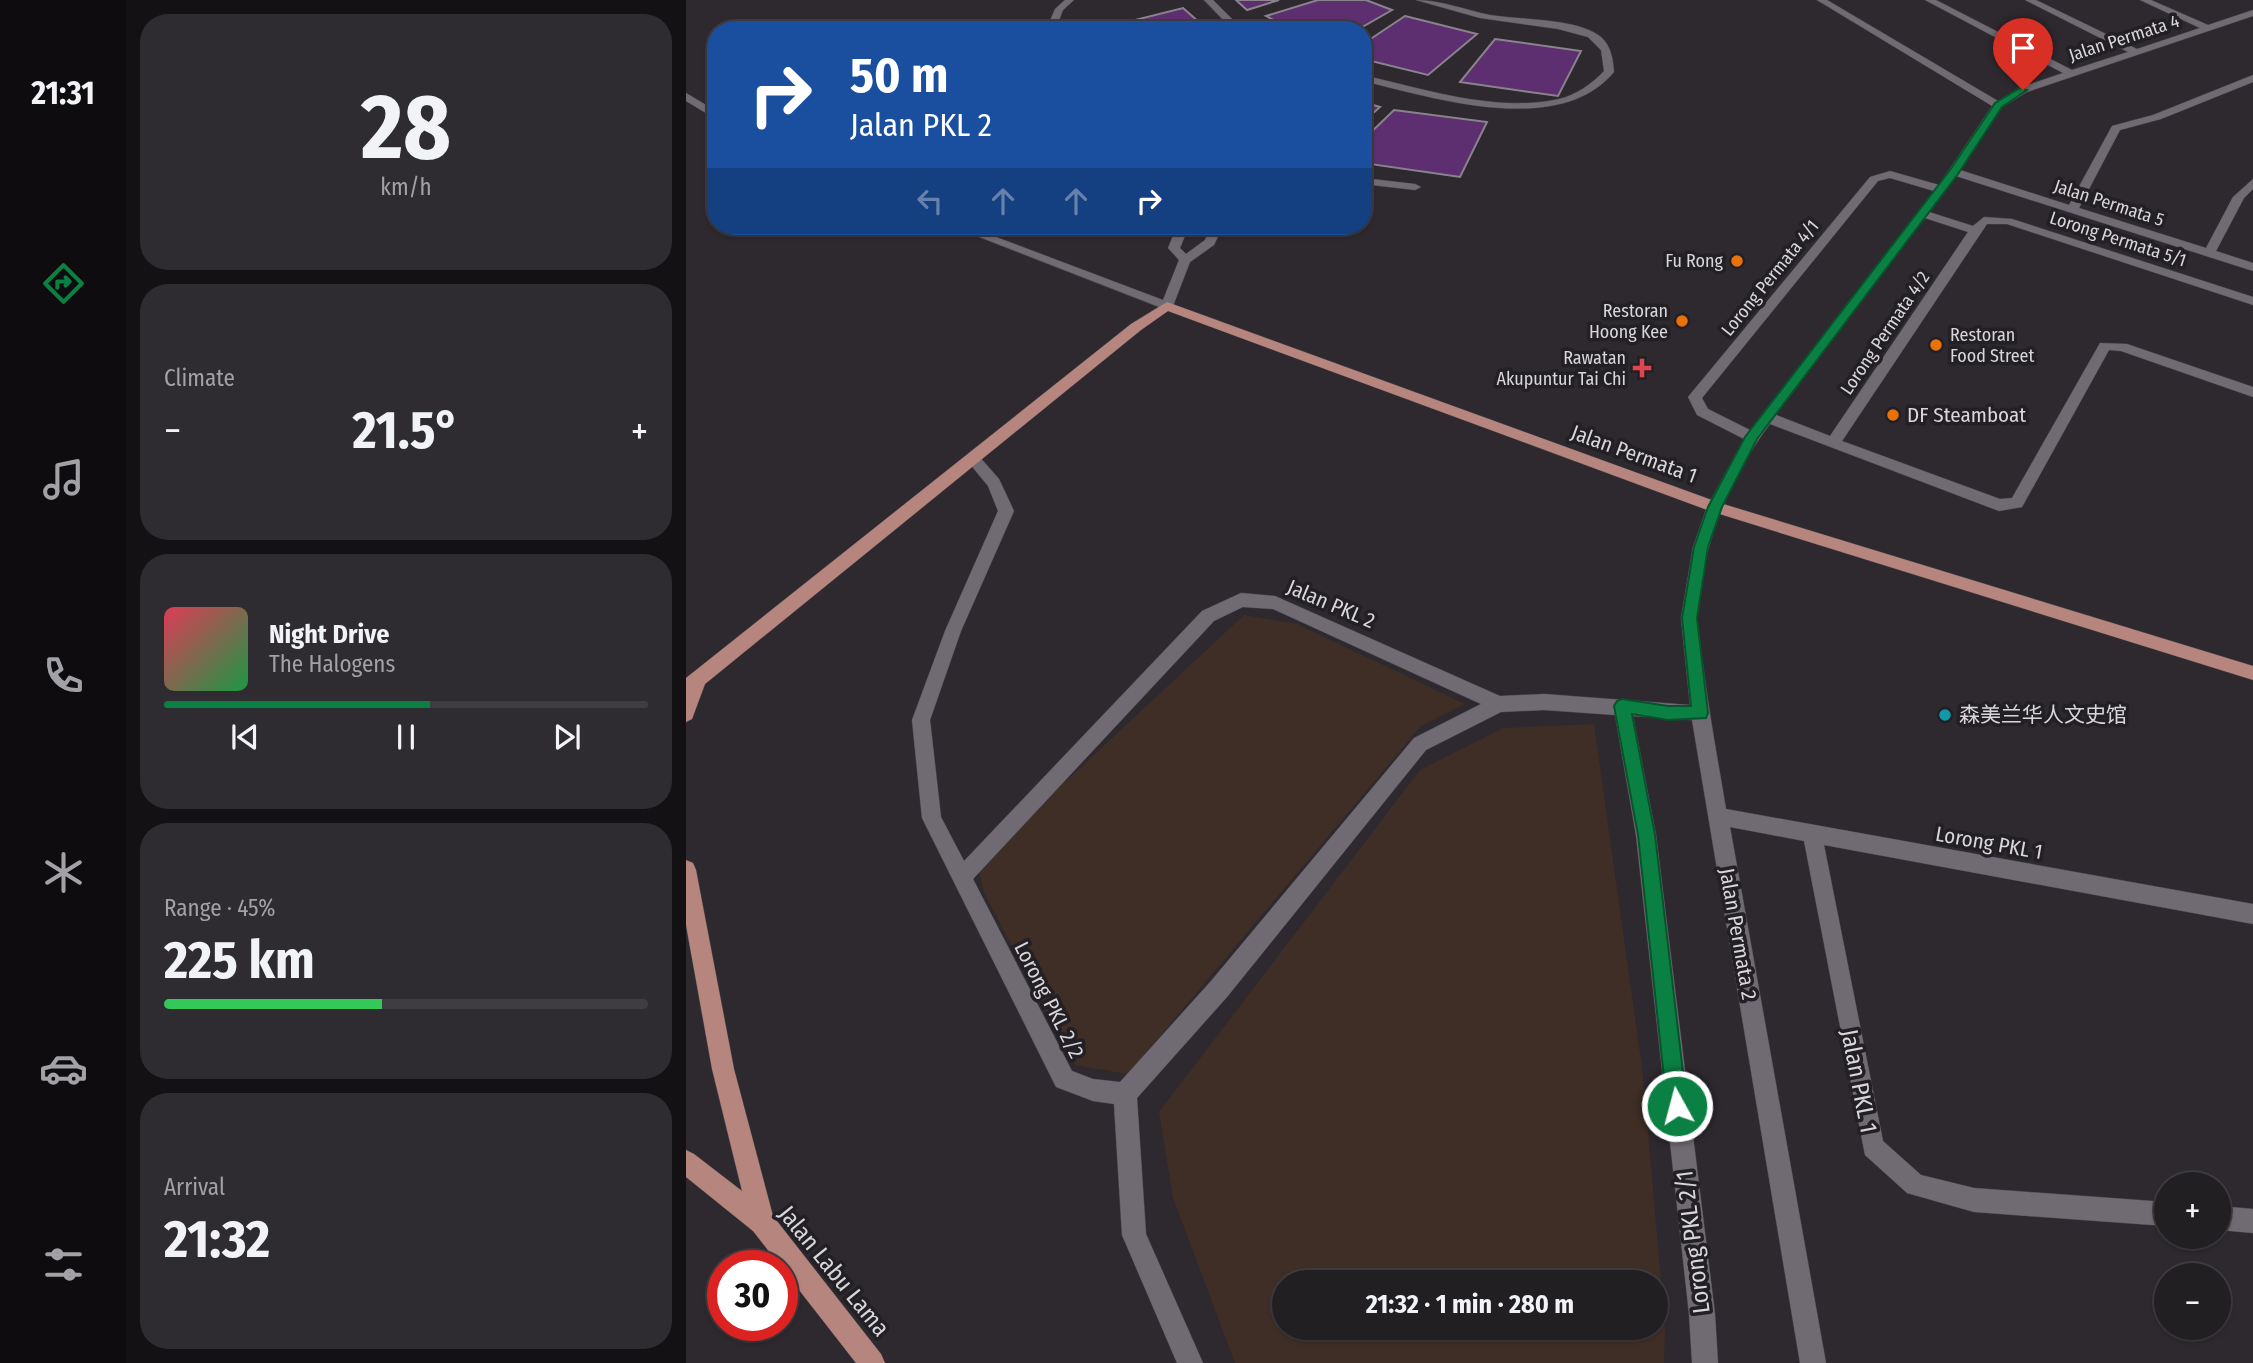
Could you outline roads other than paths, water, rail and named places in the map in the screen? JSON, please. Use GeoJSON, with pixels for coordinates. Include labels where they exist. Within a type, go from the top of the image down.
{"type":"FeatureCollection","features":[{"type":"Feature","properties":{"kind":"main road"},"geometry":{"type":"LineString","coordinates":[[686,714],[692,683],[1136,327],[1167,306]]}},
{"type":"Feature","properties":{"kind":"main road","name":"Jalan Permata 1"},"geometry":{"type":"LineString","coordinates":[[1167,306],[1715,507],[2253,673]]}},
{"type":"Feature","properties":{"kind":"main road"},"geometry":{"type":"LineString","coordinates":[[686,870],[723,1069],[762,1222]]}},
{"type":"Feature","properties":{"kind":"main road","name":"Jalan Labu Lama"},"geometry":{"type":"LineString","coordinates":[[686,1162],[762,1222],[872,1363]]}},
{"type":"Feature","properties":{"kind":"street"},"geometry":{"type":"LineString","coordinates":[[1053,21],[1059,9],[1070,0]]}},
{"type":"Feature","properties":{"kind":"street"},"geometry":{"type":"LineString","coordinates":[[1208,0],[1230,21]]}},
{"type":"Feature","properties":{"kind":"street"},"geometry":{"type":"LineString","coordinates":[[1372,80],[1421,92],[1518,105],[1559,102],[1583,93],[1600,82],[1609,72],[1609,57],[1603,46],[1592,36],[1565,28],[1497,19],[1420,0]]}},
{"type":"Feature","properties":{"kind":"street"},"geometry":{"type":"LineString","coordinates":[[1821,0],[1998,105]]}},
{"type":"Feature","properties":{"kind":"street"},"geometry":{"type":"LineString","coordinates":[[1929,0],[2072,74]]}},
{"type":"Feature","properties":{"kind":"street"},"geometry":{"type":"LineString","coordinates":[[2029,0],[2138,54]]}},
{"type":"Feature","properties":{"kind":"street"},"geometry":{"type":"LineString","coordinates":[[2144,0],[2210,29]]}},
{"type":"Feature","properties":{"kind":"street","name":"Jalan Permata 4"},"geometry":{"type":"LineString","coordinates":[[1715,507],[1752,437],[1923,214],[1998,105],[2023,90],[2138,54],[2253,13]]}},
{"type":"Feature","properties":{"kind":"street"},"geometry":{"type":"LineString","coordinates":[[2072,210],[2116,128],[2157,117],[2253,78]]}},
{"type":"Feature","properties":{"kind":"street"},"geometry":{"type":"LineString","coordinates":[[686,96],[707,110]]}},
{"type":"Feature","properties":{"kind":"street","name":"Jalan Permata 5"},"geometry":{"type":"LineString","coordinates":[[1954,172],[2253,267]]}},
{"type":"Feature","properties":{"kind":"street","name":"Lorong Permata 4/1"},"geometry":{"type":"LineString","coordinates":[[1752,437],[1702,412],[1695,397],[1874,178],[1889,174],[1941,189]]}},
{"type":"Feature","properties":{"kind":"street"},"geometry":{"type":"LineString","coordinates":[[1372,182],[1415,187]]}},
{"type":"Feature","properties":{"kind":"street"},"geometry":{"type":"LineString","coordinates":[[2209,254],[2239,197],[2253,182]]}},
{"type":"Feature","properties":{"kind":"street"},"geometry":{"type":"LineString","coordinates":[[1923,214],[1975,230]]}},
{"type":"Feature","properties":{"kind":"street","name":"Lorong Permata 5/1"},"geometry":{"type":"LineString","coordinates":[[1975,230],[1984,220],[2008,221],[2253,301]]}},
{"type":"Feature","properties":{"kind":"street","name":"Lorong Permata 4/2"},"geometry":{"type":"LineString","coordinates":[[1833,443],[1975,230]]}},
{"type":"Feature","properties":{"kind":"street"},"geometry":{"type":"LineString","coordinates":[[981,235],[1167,306],[1185,261],[1210,242],[1213,235]]}},
{"type":"Feature","properties":{"kind":"street"},"geometry":{"type":"LineString","coordinates":[[1179,235],[1174,248],[1185,261]]}},
{"type":"Feature","properties":{"kind":"street"},"geometry":{"type":"LineString","coordinates":[[1767,417],[1999,505],[2017,503],[2105,346],[2122,347],[2253,392]]}},
{"type":"Feature","properties":{"kind":"street","name":"Lorong PKL 2/2"},"geometry":{"type":"LineString","coordinates":[[972,458],[994,483],[1006,511],[953,631],[921,720],[932,818],[1064,1080],[1093,1090],[1125,1094]]}},
{"type":"Feature","properties":{"kind":"street","name":"Jalan Permata 2"},"geometry":{"type":"LineString","coordinates":[[1715,507],[1701,547],[1689,618],[1700,713],[1717,816],[1813,1363]]}},
{"type":"Feature","properties":{"kind":"street","name":"Jalan PKL 2"},"geometry":{"type":"LineString","coordinates":[[962,877],[1208,616],[1241,600],[1275,603],[1499,704],[1544,702],[1622,706],[1668,713],[1700,713]]}},
{"type":"Feature","properties":{"kind":"street"},"geometry":{"type":"LineString","coordinates":[[1190,1363],[1134,1235],[1125,1094],[1219,989],[1420,744],[1499,704]]}},
{"type":"Feature","properties":{"kind":"street","name":"Lorong PKL 2/1"},"geometry":{"type":"LineString","coordinates":[[1622,706],[1646,835],[1702,1314],[1705,1363]]}},
{"type":"Feature","properties":{"kind":"street","name":"Lorong PKL 1"},"geometry":{"type":"LineString","coordinates":[[1717,816],[2253,914]]}},
{"type":"Feature","properties":{"kind":"street","name":"Jalan PKL 1"},"geometry":{"type":"LineString","coordinates":[[1812,833],[1872,1147],[1915,1185],[1974,1200],[2154,1213]]}},
{"type":"Feature","properties":{"kind":"street"},"geometry":{"type":"LineString","coordinates":[[2231,1219],[2253,1221]]}},
{"type":"Feature","properties":{"kind":"place","name":"Fu Rong"},"geometry":{"type":"Point","coordinates":[1737,261]}},
{"type":"Feature","properties":{"kind":"place","name":"Restoran Hoong Kee"},"geometry":{"type":"Point","coordinates":[1682,321]}},
{"type":"Feature","properties":{"kind":"place","name":"Restoran Food Street"},"geometry":{"type":"Point","coordinates":[1936,345]}},
{"type":"Feature","properties":{"kind":"place","name":"Rawatan Akupuntur Tai Chi"},"geometry":{"type":"Point","coordinates":[1642,368]}},
{"type":"Feature","properties":{"kind":"place","name":"DF Steamboat"},"geometry":{"type":"Point","coordinates":[1893,415]}},
{"type":"Feature","properties":{"kind":"place","name":"森美兰华人文史馆"},"geometry":{"type":"Point","coordinates":[1945,715]}}]}
